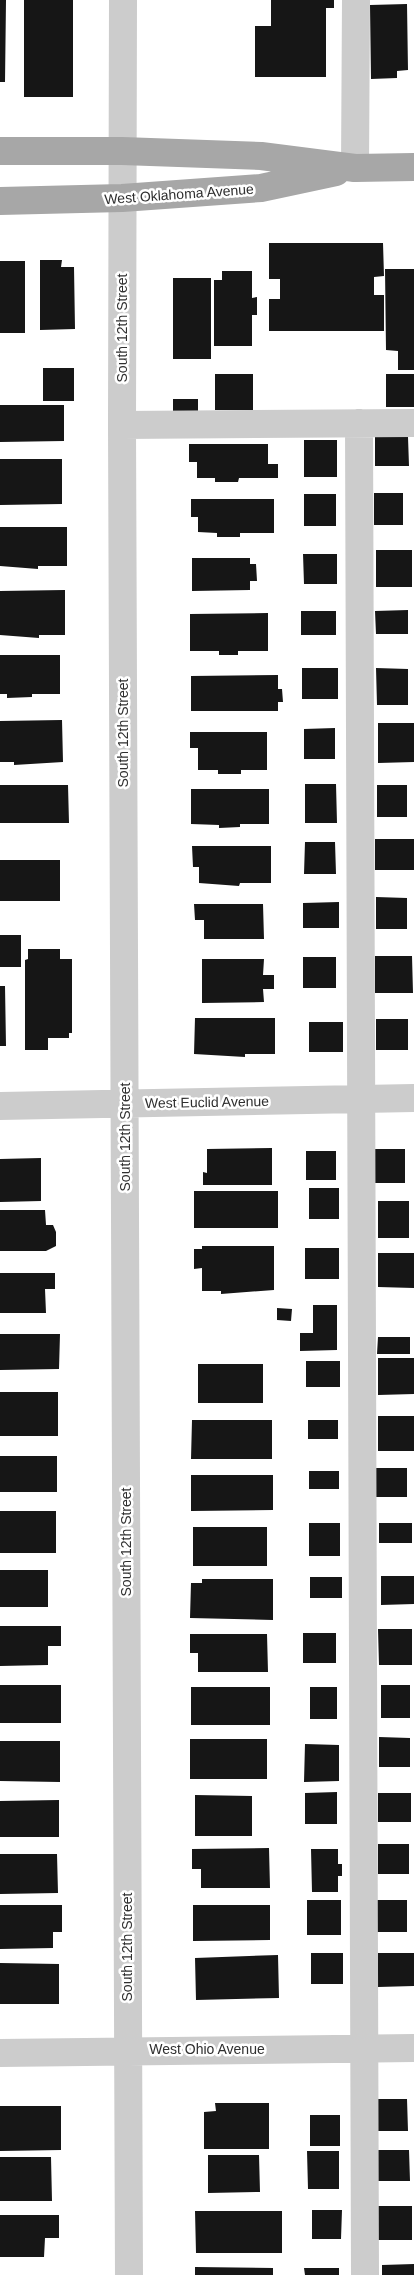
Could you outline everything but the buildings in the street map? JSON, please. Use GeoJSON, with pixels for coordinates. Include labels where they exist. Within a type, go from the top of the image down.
{"type":"FeatureCollection","features":[{"type":"Feature","properties":{"kind":"main road","name":"West Oklahoma Avenue"},"geometry":{"type":"LineString","coordinates":[[0,151],[122,151],[262,156],[355,168],[414,168]]}},
{"type":"Feature","properties":{"kind":"main road","name":"West Oklahoma Avenue"},"geometry":{"type":"LineString","coordinates":[[0,201],[122,198],[261,188],[355,168]]}},
{"type":"Feature","properties":{"kind":"street","name":"South 12th Street"},"geometry":{"type":"LineString","coordinates":[[122,0],[129,2275]]}},
{"type":"Feature","properties":{"kind":"street"},"geometry":{"type":"LineString","coordinates":[[355,168],[356,0]]}},
{"type":"Feature","properties":{"kind":"street"},"geometry":{"type":"LineString","coordinates":[[358,423],[365,2275]]}},
{"type":"Feature","properties":{"kind":"street"},"geometry":{"type":"LineString","coordinates":[[122,425],[414,423]]}},
{"type":"Feature","properties":{"kind":"street","name":"West Euclid Avenue"},"geometry":{"type":"LineString","coordinates":[[0,1106],[414,1098]]}},
{"type":"Feature","properties":{"kind":"street","name":"West Ohio Avenue"},"geometry":{"type":"LineString","coordinates":[[0,2053],[414,2048]]}}]}
